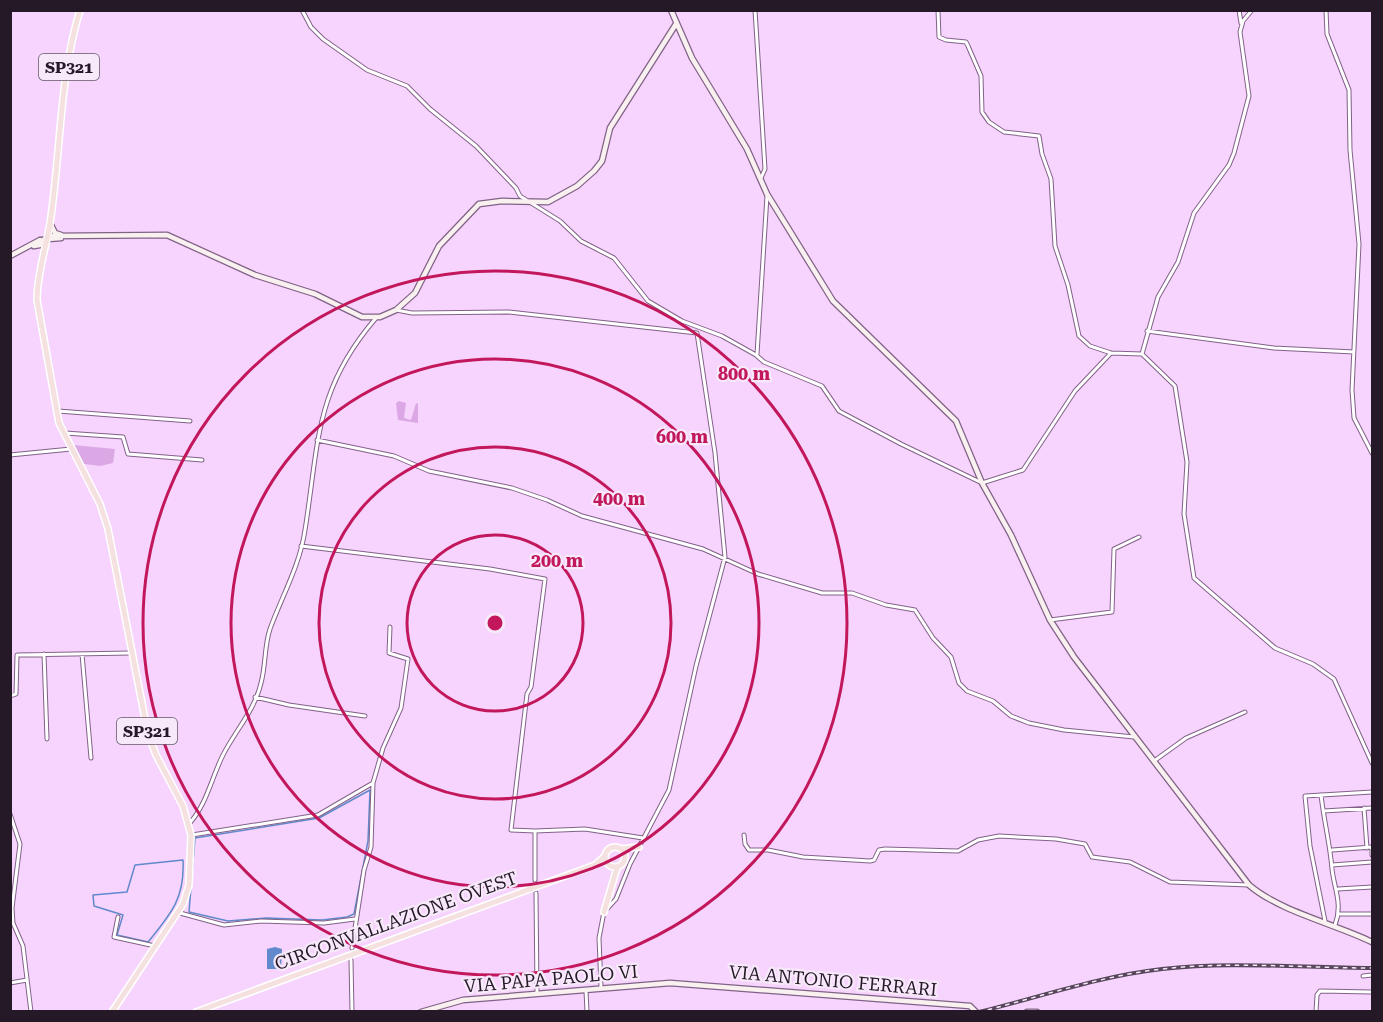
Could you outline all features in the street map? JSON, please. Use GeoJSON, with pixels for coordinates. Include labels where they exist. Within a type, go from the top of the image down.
{"type":"FeatureCollection","features":[{"type":"Feature","properties":{"kind":"main road","name":"SP321"},"geometry":{"type":"LineString","coordinates":[[80,10],[70,54],[51,223],[37,281],[37,300],[56,410],[63,434],[100,504],[152,745],[189,824],[190,835],[189,885],[180,913],[112,1011]]}},
{"type":"Feature","properties":{"kind":"main road"},"geometry":{"type":"LineString","coordinates":[[612,879],[605,856],[611,848],[636,847]]}},
{"type":"Feature","properties":{"kind":"main road"},"geometry":{"type":"LineString","coordinates":[[625,854],[636,847]]}},
{"type":"Feature","properties":{"kind":"main road"},"geometry":{"type":"LineString","coordinates":[[604,912],[612,879],[617,868],[625,862],[625,854],[621,849]]}},
{"type":"Feature","properties":{"kind":"main road","name":"CIRCONVALLAZIONE OVEST"},"geometry":{"type":"LineString","coordinates":[[196,1011],[595,866],[605,856]]}},
{"type":"Feature","properties":{"kind":"main road"},"geometry":{"type":"LineString","coordinates":[[595,866],[608,865],[617,868]]}},
{"type":"Feature","properties":{"kind":"street"},"geometry":{"type":"LineString","coordinates":[[302,10],[311,27],[342,55],[367,70],[407,86],[430,109],[460,131],[527,202],[560,221],[581,241],[614,258],[648,301],[682,321],[722,336],[756,354],[764,362],[822,386],[839,411],[982,483],[1023,470],[1075,391],[1111,353]]}},
{"type":"Feature","properties":{"kind":"street"},"geometry":{"type":"LineString","coordinates":[[671,10],[692,58],[747,149],[767,194],[833,301],[956,421],[982,483],[1011,535],[1050,620],[1074,657],[1249,885],[1270,901],[1335,925],[1372,942]]}},
{"type":"Feature","properties":{"kind":"street"},"geometry":{"type":"LineString","coordinates":[[755,10],[765,170],[761,180]]}},
{"type":"Feature","properties":{"kind":"street"},"geometry":{"type":"LineString","coordinates":[[938,10],[939,37],[966,42],[968,46],[981,76],[982,112],[989,122],[1004,132],[1039,136],[1051,179],[1055,246],[1068,285],[1079,336],[1090,346],[1111,353],[1142,354],[1175,386],[1188,462],[1184,514],[1194,578],[1275,648],[1314,664],[1334,679],[1372,764]]}},
{"type":"Feature","properties":{"kind":"street"},"geometry":{"type":"LineString","coordinates":[[1142,354],[1158,297],[1178,262],[1194,213],[1229,165],[1234,153],[1249,96],[1239,10]]}},
{"type":"Feature","properties":{"kind":"street"},"geometry":{"type":"LineString","coordinates":[[1241,24],[1252,10]]}},
{"type":"Feature","properties":{"kind":"street"},"geometry":{"type":"LineString","coordinates":[[1326,10],[1327,34],[1349,90],[1350,150],[1359,244],[1354,352],[1354,418],[1372,453]]}},
{"type":"Feature","properties":{"kind":"street"},"geometry":{"type":"LineString","coordinates":[[10,256],[53,236],[167,235],[255,274],[315,294],[362,317],[376,318],[396,310],[415,292],[439,246],[479,204],[502,201],[548,202],[577,186],[594,171],[602,161],[610,128],[676,24]]}},
{"type":"Feature","properties":{"kind":"street"},"geometry":{"type":"LineString","coordinates":[[756,354],[767,194]]}},
{"type":"Feature","properties":{"kind":"street"},"geometry":{"type":"LineString","coordinates":[[51,223],[56,233],[67,236]]}},
{"type":"Feature","properties":{"kind":"street"},"geometry":{"type":"LineString","coordinates":[[40,241],[47,234],[51,223]]}},
{"type":"Feature","properties":{"kind":"street"},"geometry":{"type":"LineString","coordinates":[[43,257],[54,241],[67,236]]}},
{"type":"Feature","properties":{"kind":"street"},"geometry":{"type":"LineString","coordinates":[[31,246],[45,244],[48,239]]}},
{"type":"Feature","properties":{"kind":"street"},"geometry":{"type":"LineString","coordinates":[[31,246],[41,250],[43,257]]}},
{"type":"Feature","properties":{"kind":"street"},"geometry":{"type":"LineString","coordinates":[[396,310],[412,313],[509,312],[697,333],[715,453],[725,557],[696,666],[669,790],[636,847],[615,899],[604,912],[599,938],[601,987]]}},
{"type":"Feature","properties":{"kind":"street"},"geometry":{"type":"LineString","coordinates":[[189,824],[206,800],[223,755],[245,721],[261,685],[264,651],[292,578],[301,546],[317,440],[332,383],[338,370],[376,318]]}},
{"type":"Feature","properties":{"kind":"street"},"geometry":{"type":"LineString","coordinates":[[1147,332],[1274,348],[1354,352]]}},
{"type":"Feature","properties":{"kind":"street"},"geometry":{"type":"LineString","coordinates":[[56,410],[190,421]]}},
{"type":"Feature","properties":{"kind":"street"},"geometry":{"type":"LineString","coordinates":[[63,434],[123,437],[128,454],[202,460]]}},
{"type":"Feature","properties":{"kind":"street"},"geometry":{"type":"LineString","coordinates":[[317,440],[394,456],[429,471],[512,488],[547,500],[582,516],[725,557],[758,574],[805,585],[822,592],[852,593],[886,605],[915,610],[933,638],[951,657],[956,665],[959,683],[967,691],[993,701],[1011,716],[1064,730],[1136,737]]}},
{"type":"Feature","properties":{"kind":"street"},"geometry":{"type":"LineString","coordinates":[[10,455],[71,449]]}},
{"type":"Feature","properties":{"kind":"street"},"geometry":{"type":"LineString","coordinates":[[1050,620],[1112,612],[1113,551],[1139,537]]}},
{"type":"Feature","properties":{"kind":"street"},"geometry":{"type":"LineString","coordinates":[[301,546],[490,569],[545,579],[531,687],[527,694],[512,830],[585,829],[643,838]]}},
{"type":"Feature","properties":{"kind":"street"},"geometry":{"type":"LineString","coordinates":[[352,948],[364,870],[371,847],[373,783],[383,748],[401,708],[406,686],[408,660],[389,653],[390,627]]}},
{"type":"Feature","properties":{"kind":"street"},"geometry":{"type":"LineString","coordinates":[[10,696],[16,694],[17,655],[131,653]]}},
{"type":"Feature","properties":{"kind":"street"},"geometry":{"type":"LineString","coordinates":[[44,654],[47,738]]}},
{"type":"Feature","properties":{"kind":"street"},"geometry":{"type":"LineString","coordinates":[[82,654],[91,758]]}},
{"type":"Feature","properties":{"kind":"street"},"geometry":{"type":"LineString","coordinates":[[255,697],[289,705],[365,716]]}},
{"type":"Feature","properties":{"kind":"street"},"geometry":{"type":"LineString","coordinates":[[1154,761],[1186,738],[1245,712]]}},
{"type":"Feature","properties":{"kind":"street"},"geometry":{"type":"LineString","coordinates":[[1367,751],[1372,750]]}},
{"type":"Feature","properties":{"kind":"street"},"geometry":{"type":"LineString","coordinates":[[190,835],[318,815],[373,783]]}},
{"type":"Feature","properties":{"kind":"street"},"geometry":{"type":"LineString","coordinates":[[1325,921],[1310,846],[1305,796],[1372,792]]}},
{"type":"Feature","properties":{"kind":"street"},"geometry":{"type":"LineString","coordinates":[[1321,795],[1326,834],[1332,850],[1332,865],[1338,889],[1339,914],[1335,925]]}},
{"type":"Feature","properties":{"kind":"street"},"geometry":{"type":"LineString","coordinates":[[1324,811],[1372,807]]}},
{"type":"Feature","properties":{"kind":"street"},"geometry":{"type":"LineString","coordinates":[[1364,808],[1366,848]]}},
{"type":"Feature","properties":{"kind":"street"},"geometry":{"type":"LineString","coordinates":[[10,814],[20,844],[11,908],[13,923],[22,946],[30,1011]]}},
{"type":"Feature","properties":{"kind":"street"},"geometry":{"type":"LineString","coordinates":[[534,831],[535,880]]}},
{"type":"Feature","properties":{"kind":"street"},"geometry":{"type":"LineString","coordinates":[[744,835],[744,843],[749,849],[803,857],[870,861],[874,860],[879,850],[885,849],[958,851],[987,838],[1056,839],[1085,844],[1092,857],[1130,862],[1170,882],[1249,885]]}},
{"type":"Feature","properties":{"kind":"street"},"geometry":{"type":"LineString","coordinates":[[1332,850],[1372,847],[1372,855]]}},
{"type":"Feature","properties":{"kind":"street"},"geometry":{"type":"LineString","coordinates":[[1332,865],[1372,862]]}},
{"type":"Feature","properties":{"kind":"street"},"geometry":{"type":"LineString","coordinates":[[1338,889],[1372,887]]}},
{"type":"Feature","properties":{"kind":"street"},"geometry":{"type":"LineString","coordinates":[[536,893],[537,993]]}},
{"type":"Feature","properties":{"kind":"street"},"geometry":{"type":"LineString","coordinates":[[180,913],[224,925],[261,921],[324,923],[356,919]]}},
{"type":"Feature","properties":{"kind":"street"},"geometry":{"type":"LineString","coordinates":[[1339,914],[1372,914]]}},
{"type":"Feature","properties":{"kind":"street"},"geometry":{"type":"LineString","coordinates":[[118,917],[114,937],[156,946]]}},
{"type":"Feature","properties":{"kind":"street"},"geometry":{"type":"LineString","coordinates":[[351,960],[352,1011]]}},
{"type":"Feature","properties":{"kind":"street"},"geometry":{"type":"LineString","coordinates":[[1363,976],[1372,975]]}},
{"type":"Feature","properties":{"kind":"street"},"geometry":{"type":"LineString","coordinates":[[10,983],[27,980]]}},
{"type":"Feature","properties":{"kind":"street","name":"VIA PAPA PAOLO VI"},"geometry":{"type":"LineString","coordinates":[[421,1011],[463,1000],[601,987],[685,983]]}},
{"type":"Feature","properties":{"kind":"street","name":"VIA ANTONIO FERRARI"},"geometry":{"type":"LineString","coordinates":[[685,983],[970,1006],[976,1011]]}},
{"type":"Feature","properties":{"kind":"street"},"geometry":{"type":"LineString","coordinates":[[586,989],[587,1011]]}},
{"type":"Feature","properties":{"kind":"street"},"geometry":{"type":"LineString","coordinates":[[1316,1011],[1317,995],[1320,991],[1372,992]]}},
{"type":"Feature","properties":{"kind":"street"},"geometry":{"type":"LineString","coordinates":[[1027,1011],[1037,1011]]}},
{"type":"Feature","properties":{"kind":"shaded area"},"geometry":{"type":"Polygon","coordinates":[[[399,401],[406,403],[404,418],[411,420],[416,403],[418,404],[418,423],[398,420],[396,403],[399,401]]]}},
{"type":"Feature","properties":{"kind":"shaded area"},"geometry":{"type":"Polygon","coordinates":[[[73,445],[115,449],[113,463],[100,466],[84,464],[73,445]]]}},
{"type":"Feature","properties":{"kind":"water"},"geometry":{"type":"Polygon","coordinates":[[[275,947],[282,949],[281,969],[267,969],[267,949],[275,947]]]}},
{"type":"Feature","properties":{"kind":"waterway"},"geometry":{"type":"LineString","coordinates":[[370,790],[368,841],[354,914],[322,920],[266,918],[228,921],[189,912],[195,838],[319,818],[370,790]]}},
{"type":"Feature","properties":{"kind":"waterway"},"geometry":{"type":"LineString","coordinates":[[183,860],[182,885],[175,905],[148,942],[117,935],[123,915],[94,906],[93,895],[127,892],[135,865],[183,860]]}},
{"type":"Feature","properties":{"kind":"railway"},"geometry":{"type":"LineString","coordinates":[[979,1012],[1093,982],[1162,969],[1241,965],[1372,968]]}}]}
